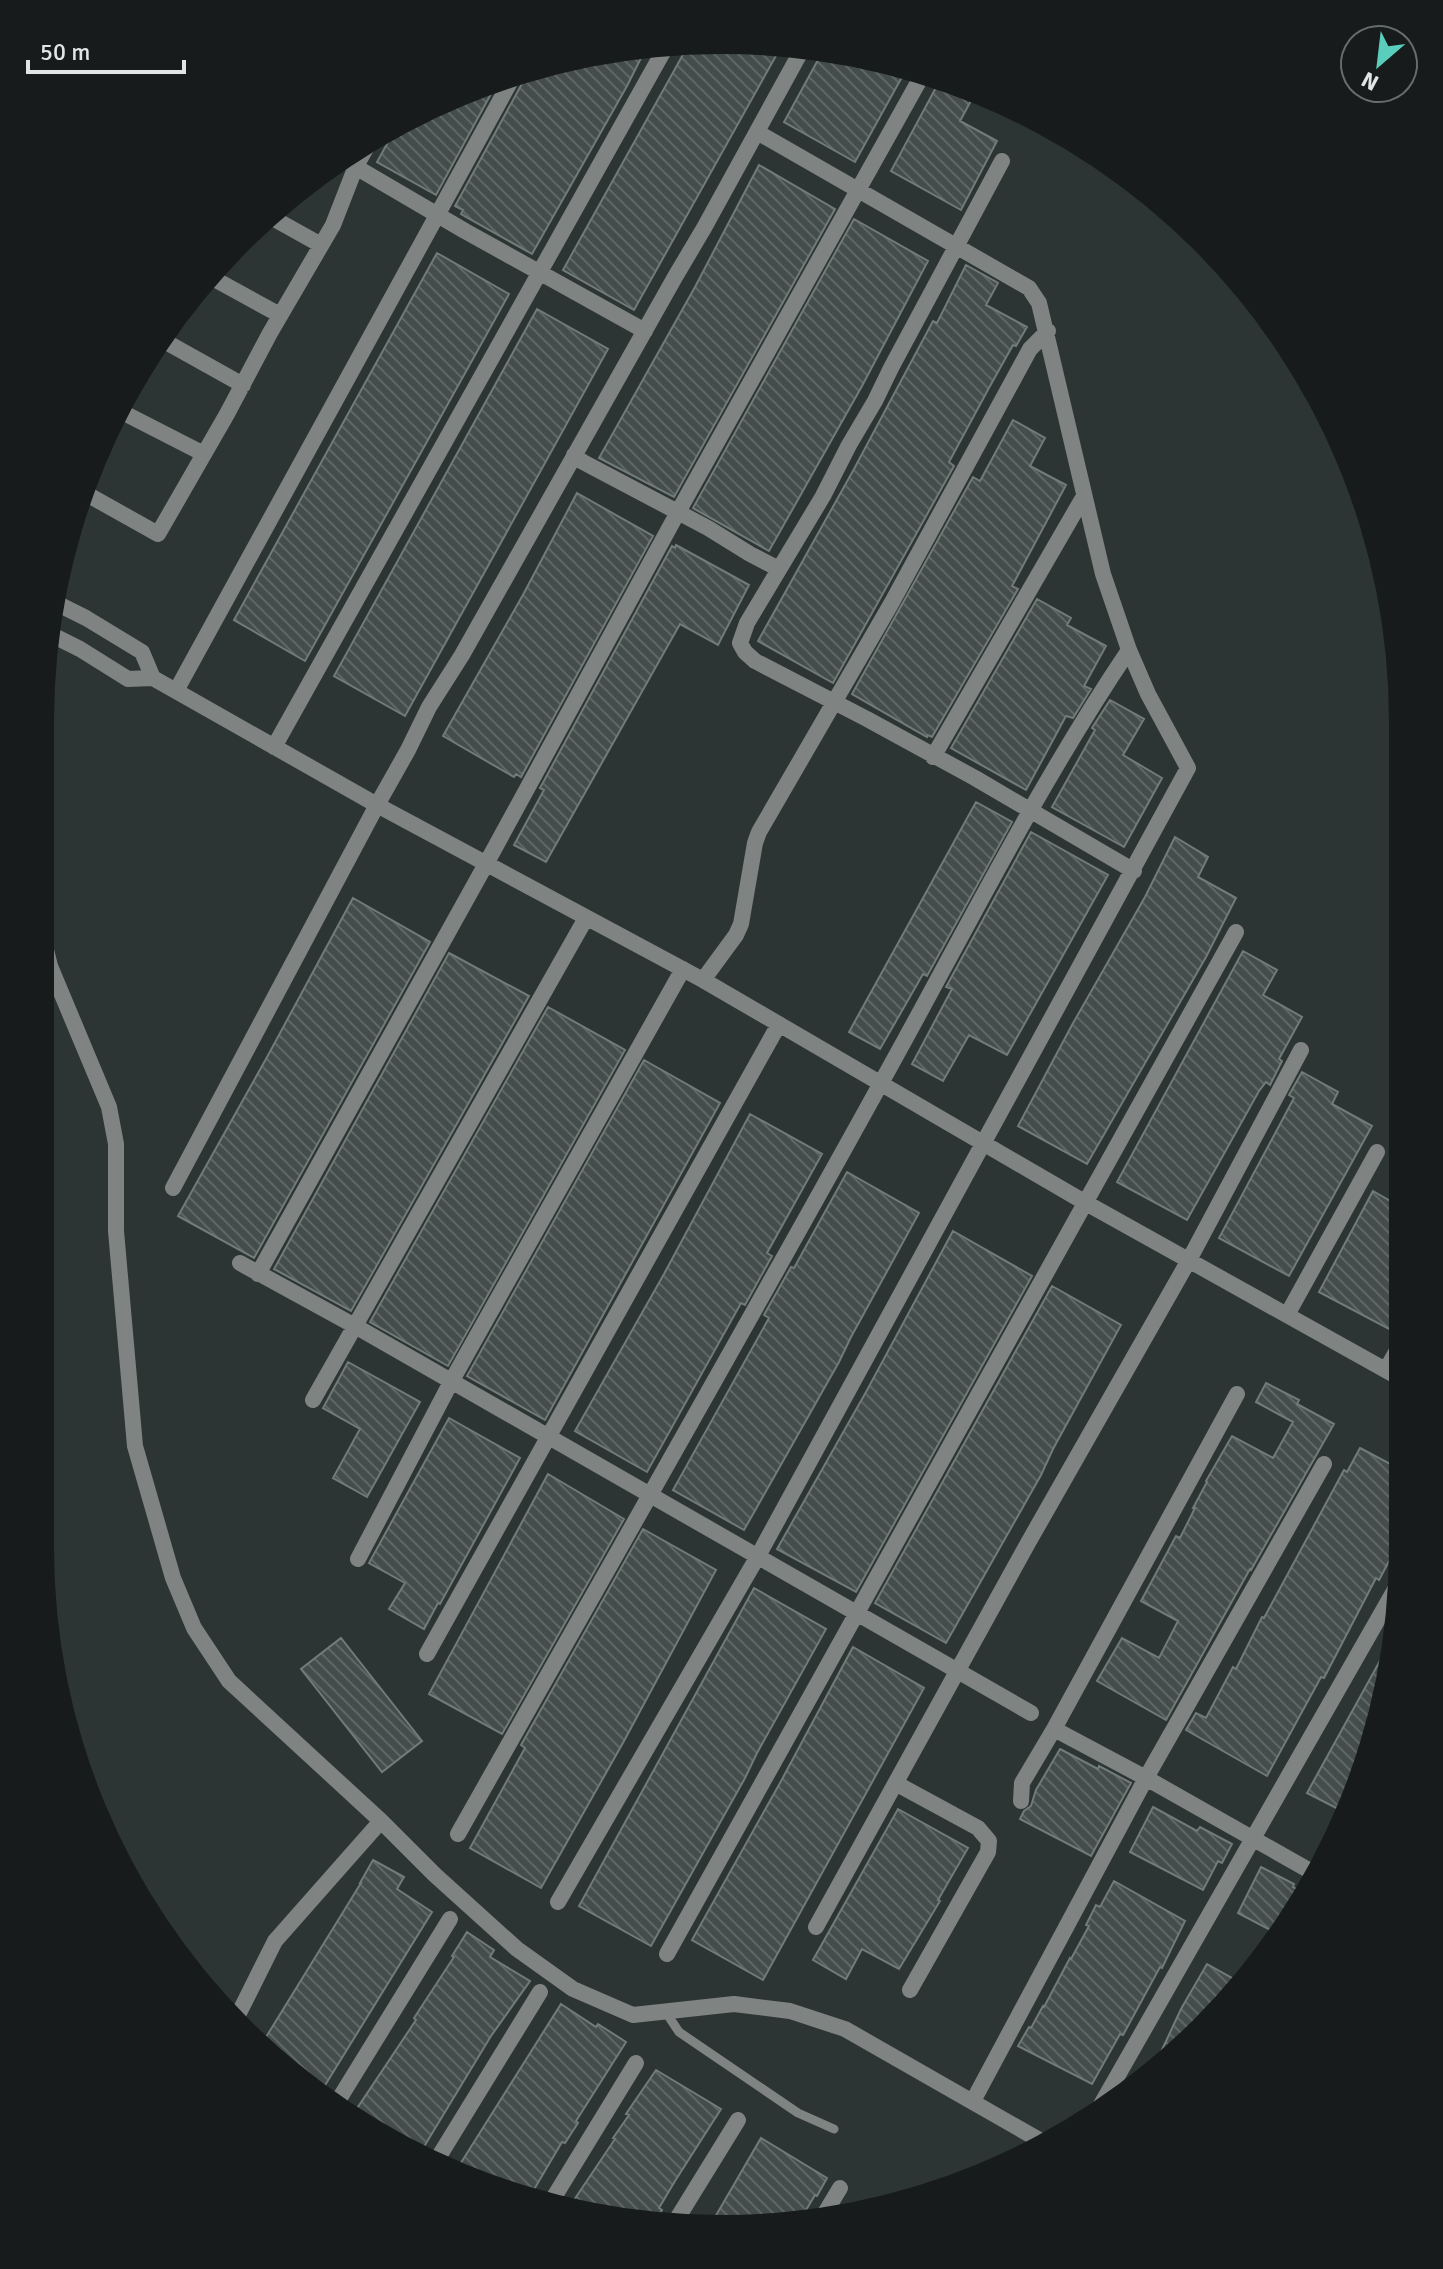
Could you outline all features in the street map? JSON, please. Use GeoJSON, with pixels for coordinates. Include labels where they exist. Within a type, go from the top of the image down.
{"type":"FeatureCollection","features":[{"type":"Feature","properties":{"kind":"street"},"geometry":{"type":"LineString","coordinates":[[274,747],[660,57]]}},
{"type":"Feature","properties":{"kind":"street"},"geometry":{"type":"LineString","coordinates":[[173,1188],[429,707],[462,655],[797,59]]}},
{"type":"Feature","properties":{"kind":"street"},"geometry":{"type":"LineString","coordinates":[[258,1274],[917,84]]}},
{"type":"Feature","properties":{"kind":"street"},"geometry":{"type":"LineString","coordinates":[[176,691],[506,89]]}},
{"type":"Feature","properties":{"kind":"street"},"geometry":{"type":"LineString","coordinates":[[558,1902],[758,1556],[1188,768],[1148,694],[1103,574],[1048,331],[1039,303],[1029,288],[757,132]]}},
{"type":"Feature","properties":{"kind":"street"},"geometry":{"type":"LineString","coordinates":[[1002,161],[864,422],[747,623],[740,643],[755,661],[1134,871]]}},
{"type":"Feature","properties":{"kind":"street"},"geometry":{"type":"LineString","coordinates":[[353,165],[645,331]]}},
{"type":"Feature","properties":{"kind":"street"},"geometry":{"type":"LineString","coordinates":[[93,497],[158,534],[333,225],[348,168]]}},
{"type":"Feature","properties":{"kind":"street"},"geometry":{"type":"LineString","coordinates":[[279,222],[321,245]]}},
{"type":"Feature","properties":{"kind":"street"},"geometry":{"type":"LineString","coordinates":[[219,282],[280,315]]}},
{"type":"Feature","properties":{"kind":"street"},"geometry":{"type":"LineString","coordinates":[[703,980],[741,924],[759,832],[891,604],[1030,349],[1048,331]]}},
{"type":"Feature","properties":{"kind":"street"},"geometry":{"type":"LineString","coordinates":[[171,345],[243,385]]}},
{"type":"Feature","properties":{"kind":"street"},"geometry":{"type":"LineString","coordinates":[[129,415],[204,454]]}},
{"type":"Feature","properties":{"kind":"street"},"geometry":{"type":"LineString","coordinates":[[574,455],[779,569]]}},
{"type":"Feature","properties":{"kind":"street"},"geometry":{"type":"LineString","coordinates":[[933,757],[1084,496]]}},
{"type":"Feature","properties":{"kind":"street"},"geometry":{"type":"LineString","coordinates":[[64,607],[142,652],[153,678]]}},
{"type":"Feature","properties":{"kind":"street"},"geometry":{"type":"LineString","coordinates":[[59,639],[128,679],[153,678],[377,805],[703,980],[1086,1203],[1389,1371]]}},
{"type":"Feature","properties":{"kind":"street"},"geometry":{"type":"LineString","coordinates":[[458,1834],[881,1085],[1030,811],[1085,714],[1129,650]]}},
{"type":"Feature","properties":{"kind":"street"},"geometry":{"type":"LineString","coordinates":[[313,1400],[586,918]]}},
{"type":"Feature","properties":{"kind":"street"},"geometry":{"type":"LineString","coordinates":[[667,1954],[1236,932]]}},
{"type":"Feature","properties":{"kind":"street"},"geometry":{"type":"LineString","coordinates":[[358,1559],[451,1382],[683,969]]}},
{"type":"Feature","properties":{"kind":"street"},"geometry":{"type":"LineString","coordinates":[[54,976],[109,1107],[116,1144],[116,1231],[135,1446],[173,1578],[194,1628],[229,1681],[517,1949],[573,1989],[633,2015],[734,2004],[790,2011],[845,2029],[1034,2137]]}},
{"type":"Feature","properties":{"kind":"street"},"geometry":{"type":"LineString","coordinates":[[427,1654],[779,1024]]}},
{"type":"Feature","properties":{"kind":"street"},"geometry":{"type":"LineString","coordinates":[[816,1927],[1189,1260],[1301,1050]]}},
{"type":"Feature","properties":{"kind":"street"},"geometry":{"type":"LineString","coordinates":[[1287,1315],[1377,1152]]}},
{"type":"Feature","properties":{"kind":"street"},"geometry":{"type":"LineString","coordinates":[[240,1263],[1031,1713]]}},
{"type":"Feature","properties":{"kind":"street"},"geometry":{"type":"LineString","coordinates":[[1021,1801],[1022,1783],[1237,1394]]}},
{"type":"Feature","properties":{"kind":"street"},"geometry":{"type":"LineString","coordinates":[[973,2101],[1146,1778],[1324,1464]]}},
{"type":"Feature","properties":{"kind":"street"},"geometry":{"type":"LineString","coordinates":[[1109,2091],[1386,1605]]}},
{"type":"Feature","properties":{"kind":"street"},"geometry":{"type":"LineString","coordinates":[[1054,1729],[1306,1869]]}},
{"type":"Feature","properties":{"kind":"street"},"geometry":{"type":"LineString","coordinates":[[897,1784],[978,1828],[989,1841],[988,1852],[910,1990]]}},
{"type":"Feature","properties":{"kind":"street"},"geometry":{"type":"LineString","coordinates":[[241,2009],[275,1941],[381,1821]]}},
{"type":"Feature","properties":{"kind":"street"},"geometry":{"type":"LineString","coordinates":[[341,2096],[450,1919]]}},
{"type":"Feature","properties":{"kind":"street"},"geometry":{"type":"LineString","coordinates":[[441,2153],[540,1992]]}},
{"type":"Feature","properties":{"kind":"street"},"geometry":{"type":"LineString","coordinates":[[556,2194],[636,2063]]}},
{"type":"Feature","properties":{"kind":"street"},"geometry":{"type":"LineString","coordinates":[[680,2214],[738,2120]]}},
{"type":"Feature","properties":{"kind":"street"},"geometry":{"type":"LineString","coordinates":[[829,2206],[840,2188]]}},
{"type":"Feature","properties":{"kind":"lane"},"geometry":{"type":"LineString","coordinates":[[665,2011],[679,2032],[798,2113],[834,2129]]}},
{"type":"Feature","properties":{"kind":"building"},"geometry":{"type":"Polygon","coordinates":[[[683,55],[776,56],[634,310],[563,270],[683,55]]]}},
{"type":"Feature","properties":{"kind":"building"},"geometry":{"type":"Polygon","coordinates":[[[640,59],[532,254],[461,214],[463,210],[455,206],[521,85],[591,67],[640,59]]]}},
{"type":"Feature","properties":{"kind":"building"},"geometry":{"type":"Polygon","coordinates":[[[817,61],[901,79],[855,162],[784,122],[817,61]]]}},
{"type":"Feature","properties":{"kind":"building"},"geometry":{"type":"Polygon","coordinates":[[[935,89],[970,102],[960,121],[997,141],[961,210],[891,171],[935,89]]]}},
{"type":"Feature","properties":{"kind":"building"},"geometry":{"type":"Polygon","coordinates":[[[490,96],[436,195],[377,162],[388,143],[490,96]]]}},
{"type":"Feature","properties":{"kind":"building"},"geometry":{"type":"Polygon","coordinates":[[[759,165],[835,209],[674,497],[599,458],[759,165]]]}},
{"type":"Feature","properties":{"kind":"building"},"geometry":{"type":"Polygon","coordinates":[[[854,219],[928,261],[769,551],[693,508],[854,219]]]}},
{"type":"Feature","properties":{"kind":"building"},"geometry":{"type":"Polygon","coordinates":[[[437,253],[509,294],[305,661],[234,620],[437,253]]]}},
{"type":"Feature","properties":{"kind":"building"},"geometry":{"type":"Polygon","coordinates":[[[966,265],[998,283],[986,305],[1027,327],[990,386],[949,462],[954,466],[833,683],[758,641],[933,321],[937,323],[966,265]]]}},
{"type":"Feature","properties":{"kind":"building"},"geometry":{"type":"Polygon","coordinates":[[[537,309],[608,349],[405,716],[334,676],[537,309]]]}},
{"type":"Feature","properties":{"kind":"building"},"geometry":{"type":"Polygon","coordinates":[[[1013,420],[1045,438],[1030,466],[1066,485],[1012,586],[1018,589],[932,737],[927,737],[852,694],[973,477],[980,481],[1013,420]]]}},
{"type":"Feature","properties":{"kind":"building"},"geometry":{"type":"Polygon","coordinates":[[[577,493],[653,536],[521,777],[516,774],[514,777],[443,736],[577,493]]]}},
{"type":"Feature","properties":{"kind":"building"},"geometry":{"type":"Polygon","coordinates":[[[676,545],[749,585],[718,645],[680,624],[546,862],[514,845],[544,790],[540,788],[672,546],[675,548],[676,545]]]}},
{"type":"Feature","properties":{"kind":"building"},"geometry":{"type":"Polygon","coordinates":[[[1037,599],[1071,618],[1067,625],[1106,646],[1084,686],[1091,689],[1073,718],[1066,716],[1026,790],[951,748],[1037,599]]]}},
{"type":"Feature","properties":{"kind":"building"},"geometry":{"type":"Polygon","coordinates":[[[1110,700],[1144,719],[1123,755],[1162,778],[1124,847],[1052,807],[1095,730],[1092,728],[1110,700]]]}},
{"type":"Feature","properties":{"kind":"building"},"geometry":{"type":"Polygon","coordinates":[[[976,802],[1012,822],[927,976],[923,974],[880,1049],[849,1032],[976,802]]]}},
{"type":"Feature","properties":{"kind":"building"},"geometry":{"type":"Polygon","coordinates":[[[1031,832],[1108,875],[1007,1055],[969,1035],[943,1081],[912,1064],[952,989],[946,987],[1031,832]]]}},
{"type":"Feature","properties":{"kind":"building"},"geometry":{"type":"Polygon","coordinates":[[[1175,837],[1208,857],[1198,877],[1236,898],[1206,957],[1087,1164],[1018,1126],[1175,837]]]}},
{"type":"Feature","properties":{"kind":"building"},"geometry":{"type":"Polygon","coordinates":[[[353,898],[430,942],[254,1258],[178,1216],[353,898]]]}},
{"type":"Feature","properties":{"kind":"building"},"geometry":{"type":"Polygon","coordinates":[[[1243,951],[1277,970],[1263,995],[1302,1017],[1279,1059],[1282,1061],[1270,1085],[1266,1082],[1259,1091],[1187,1220],[1117,1182],[1243,951]]]}},
{"type":"Feature","properties":{"kind":"building"},"geometry":{"type":"Polygon","coordinates":[[[449,953],[529,996],[351,1311],[274,1269],[449,953]]]}},
{"type":"Feature","properties":{"kind":"building"},"geometry":{"type":"Polygon","coordinates":[[[548,1007],[625,1050],[448,1366],[370,1322],[548,1007]]]}},
{"type":"Feature","properties":{"kind":"building"},"geometry":{"type":"Polygon","coordinates":[[[644,1060],[720,1103],[545,1420],[467,1376],[644,1060]]]}},
{"type":"Feature","properties":{"kind":"building"},"geometry":{"type":"Polygon","coordinates":[[[1302,1072],[1338,1092],[1332,1104],[1372,1126],[1289,1276],[1219,1238],[1294,1098],[1289,1095],[1302,1072]]]}},
{"type":"Feature","properties":{"kind":"building"},"geometry":{"type":"Polygon","coordinates":[[[750,1114],[822,1154],[767,1253],[772,1256],[745,1305],[741,1303],[647,1472],[575,1431],[750,1114]]]}},
{"type":"Feature","properties":{"kind":"building"},"geometry":{"type":"Polygon","coordinates":[[[847,1172],[919,1213],[744,1530],[673,1490],[769,1318],[764,1315],[847,1172]]]}},
{"type":"Feature","properties":{"kind":"building"},"geometry":{"type":"Polygon","coordinates":[[[1373,1191],[1389,1200],[1389,1329],[1319,1292],[1373,1191]]]}},
{"type":"Feature","properties":{"kind":"building"},"geometry":{"type":"Polygon","coordinates":[[[953,1231],[1032,1276],[856,1592],[777,1549],[953,1231]]]}},
{"type":"Feature","properties":{"kind":"building"},"geometry":{"type":"Polygon","coordinates":[[[1052,1286],[1121,1325],[946,1643],[875,1603],[1052,1286]]]}},
{"type":"Feature","properties":{"kind":"building"},"geometry":{"type":"Polygon","coordinates":[[[348,1362],[420,1402],[367,1497],[333,1478],[360,1429],[323,1408],[348,1362]]]}},
{"type":"Feature","properties":{"kind":"building"},"geometry":{"type":"Polygon","coordinates":[[[1266,1383],[1299,1400],[1297,1404],[1334,1424],[1166,1720],[1097,1681],[1122,1638],[1159,1658],[1178,1621],[1141,1601],[1176,1536],[1180,1538],[1206,1481],[1232,1436],[1273,1458],[1293,1422],[1256,1402],[1266,1383]]]}},
{"type":"Feature","properties":{"kind":"building"},"geometry":{"type":"Polygon","coordinates":[[[449,1418],[520,1458],[424,1629],[389,1609],[405,1583],[369,1563],[449,1418]]]}},
{"type":"Feature","properties":{"kind":"building"},"geometry":{"type":"Polygon","coordinates":[[[1360,1448],[1389,1463],[1389,1562],[1379,1580],[1376,1578],[1324,1678],[1321,1677],[1267,1776],[1186,1730],[1196,1713],[1206,1718],[1344,1470],[1347,1472],[1360,1448]]]}},
{"type":"Feature","properties":{"kind":"building"},"geometry":{"type":"Polygon","coordinates":[[[548,1474],[624,1519],[502,1734],[429,1694],[548,1474]]]}},
{"type":"Feature","properties":{"kind":"building"},"geometry":{"type":"Polygon","coordinates":[[[643,1529],[716,1570],[541,1888],[470,1848],[525,1748],[521,1745],[643,1529]]]}},
{"type":"Feature","properties":{"kind":"building"},"geometry":{"type":"Polygon","coordinates":[[[754,1588],[826,1629],[651,1946],[579,1906],[754,1588]]]}},
{"type":"Feature","properties":{"kind":"building"},"geometry":{"type":"Polygon","coordinates":[[[341,1638],[422,1741],[382,1772],[301,1669],[341,1638]]]}},
{"type":"Feature","properties":{"kind":"building"},"geometry":{"type":"Polygon","coordinates":[[[853,1647],[924,1688],[763,1980],[692,1940],[853,1647]]]}},
{"type":"Feature","properties":{"kind":"building"},"geometry":{"type":"Polygon","coordinates":[[[1378,1664],[1354,1762],[1336,1808],[1307,1793],[1378,1664]]]}},
{"type":"Feature","properties":{"kind":"building"},"geometry":{"type":"Polygon","coordinates":[[[1060,1749],[1131,1783],[1091,1856],[1020,1819],[1031,1806],[1036,1790],[1060,1749]]]}},
{"type":"Feature","properties":{"kind":"building"},"geometry":{"type":"Polygon","coordinates":[[[1153,1807],[1197,1831],[1200,1827],[1232,1844],[1222,1863],[1218,1861],[1203,1890],[1130,1852],[1153,1807]]]}},
{"type":"Feature","properties":{"kind":"building"},"geometry":{"type":"Polygon","coordinates":[[[898,1809],[968,1848],[899,1969],[862,1949],[846,1979],[813,1960],[898,1809]]]}},
{"type":"Feature","properties":{"kind":"building"},"geometry":{"type":"Polygon","coordinates":[[[373,1860],[404,1877],[397,1889],[432,1912],[325,2085],[267,2035],[373,1860]]]}},
{"type":"Feature","properties":{"kind":"building"},"geometry":{"type":"Polygon","coordinates":[[[1261,1867],[1294,1884],[1295,1888],[1269,1929],[1238,1913],[1261,1867]]]}},
{"type":"Feature","properties":{"kind":"building"},"geometry":{"type":"Polygon","coordinates":[[[1114,1881],[1185,1921],[1162,1968],[1092,2084],[1018,2046],[1071,1959],[1089,1926],[1086,1925],[1096,1905],[1100,1907],[1114,1881]]]}},
{"type":"Feature","properties":{"kind":"building"},"geometry":{"type":"Polygon","coordinates":[[[467,1932],[494,1950],[490,1957],[530,1981],[491,2036],[425,2145],[358,2107],[416,2020],[414,2018],[467,1932]]]}},
{"type":"Feature","properties":{"kind":"building"},"geometry":{"type":"Polygon","coordinates":[[[1207,1964],[1231,1978],[1163,2048],[1207,1964]]]}},
{"type":"Feature","properties":{"kind":"building"},"geometry":{"type":"Polygon","coordinates":[[[561,2004],[626,2042],[535,2188],[461,2162],[561,2004]]]}},
{"type":"Feature","properties":{"kind":"building"},"geometry":{"type":"Polygon","coordinates":[[[656,2070],[721,2109],[659,2208],[661,2212],[575,2198],[615,2139],[629,2115],[626,2114],[656,2070]]]}},
{"type":"Feature","properties":{"kind":"building"},"geometry":{"type":"Polygon","coordinates":[[[761,2138],[827,2178],[806,2209],[716,2215],[761,2138]]]}}]}
